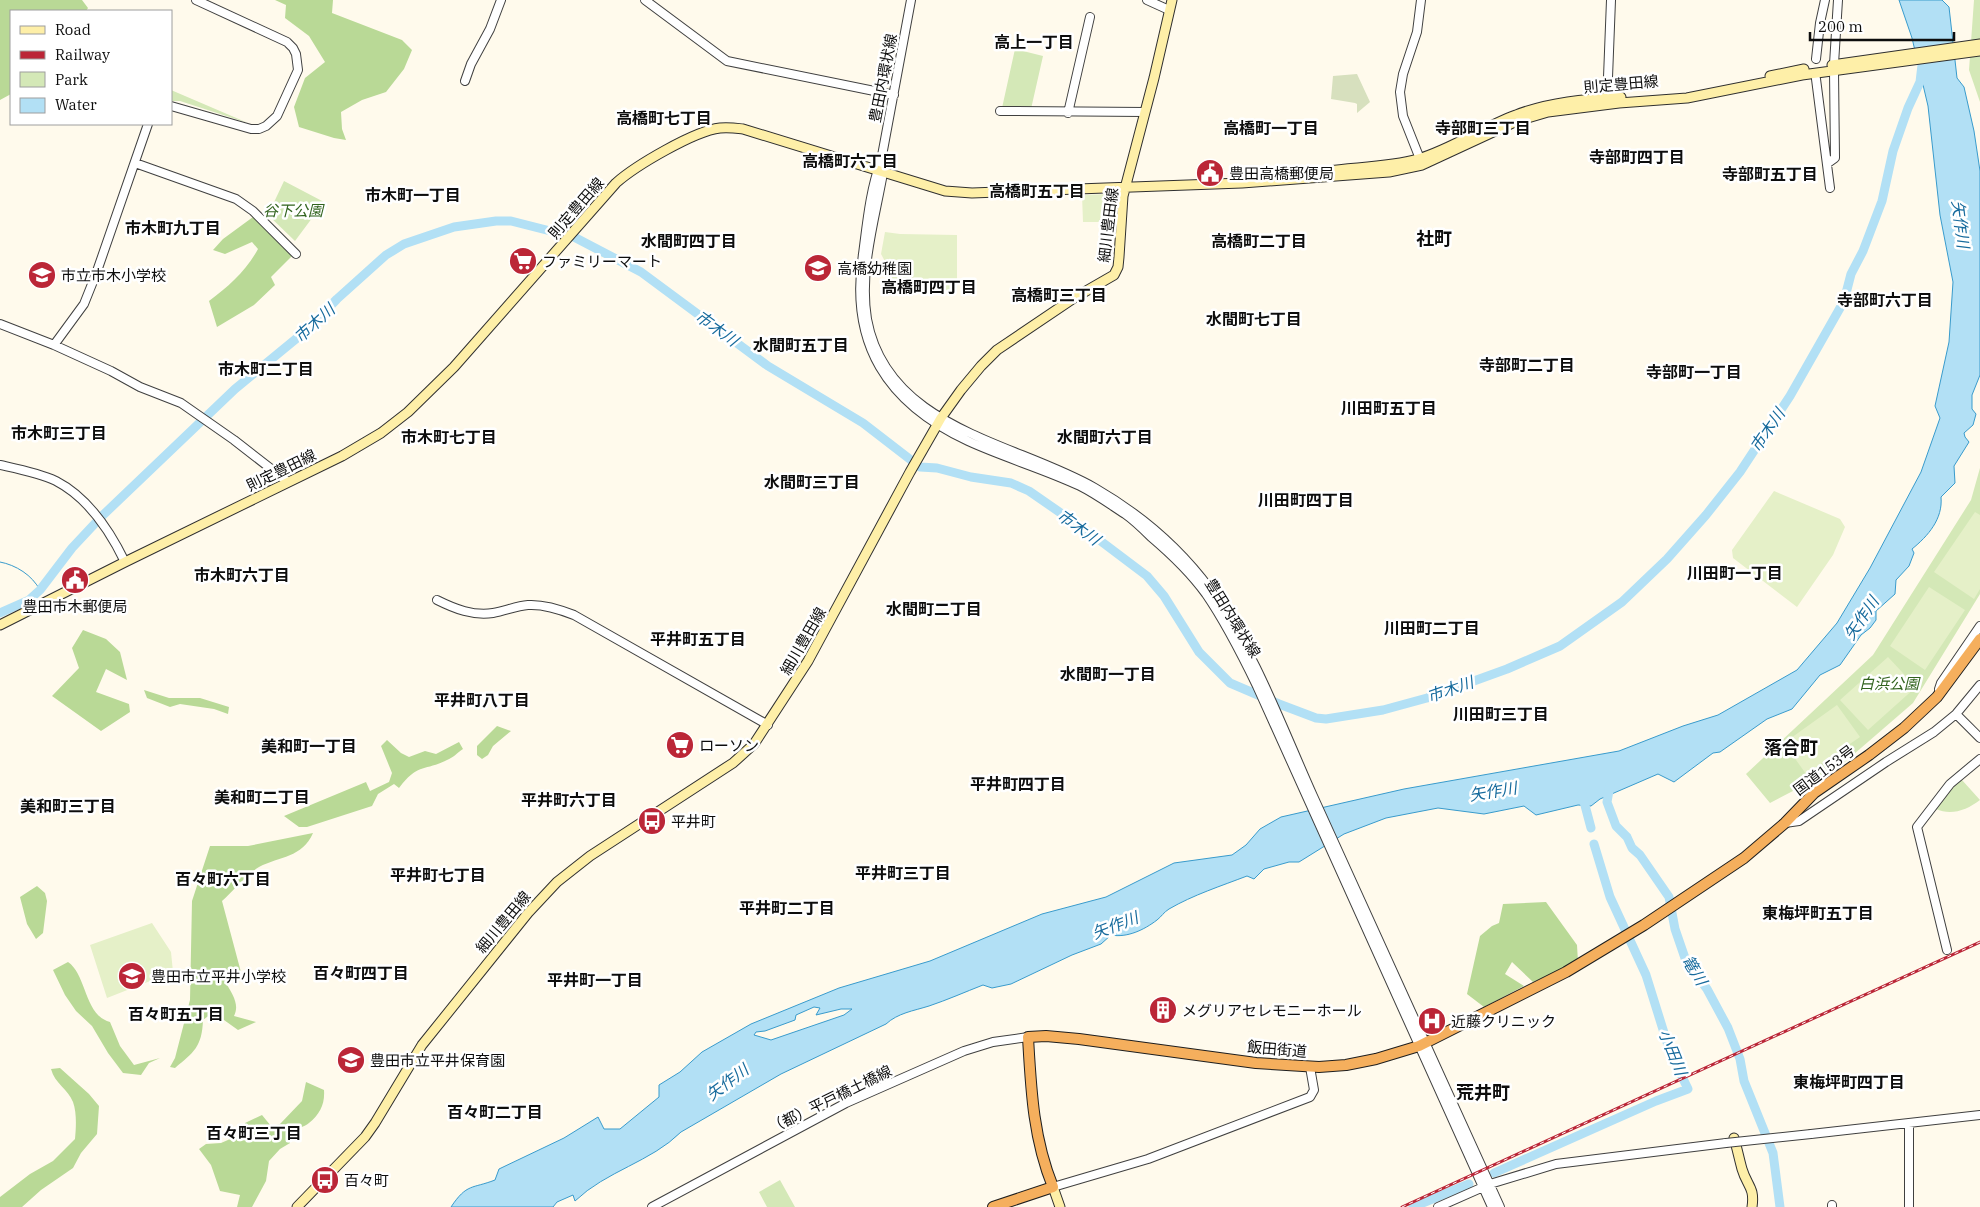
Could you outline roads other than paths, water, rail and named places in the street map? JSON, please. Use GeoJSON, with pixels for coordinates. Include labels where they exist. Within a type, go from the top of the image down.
{"type":"FeatureCollection","features":[{"type":"Feature","properties":{"kind":"highway","name":"国道153号"},"geometry":{"type":"LineString","coordinates":[[1641,926],[1744,858],[1785,823],[1814,793],[1870,755],[1904,728],[1936,696],[1980,639]]}},
{"type":"Feature","properties":{"kind":"highway","name":"飯田街道"},"geometry":{"type":"LineString","coordinates":[[1028,1038],[1046,1036],[1079,1039],[1247,1062],[1310,1067],[1356,1064],[1393,1055],[1422,1044],[1544,984],[1641,926]]}},
{"type":"Feature","properties":{"kind":"highway"},"geometry":{"type":"LineString","coordinates":[[993,1207],[1053,1187],[1046,1171],[1036,1130],[1028,1038]]}},
{"type":"Feature","properties":{"kind":"main road","name":"細川豊田線"},"geometry":{"type":"LineString","coordinates":[[297,1207],[365,1138],[422,1045],[528,913],[557,882],[590,856],[733,763],[751,748],[768,725],[808,661],[939,421],[971,378],[998,350],[1066,303],[1114,275],[1118,267],[1123,196],[1172,0]]}},
{"type":"Feature","properties":{"kind":"main road","name":"則定豊田線"},"geometry":{"type":"LineString","coordinates":[[1607,102],[1619,103],[1687,98],[1834,68],[1980,44]]}},
{"type":"Feature","properties":{"kind":"main road","name":"則定豊田線"},"geometry":{"type":"LineString","coordinates":[[0,625],[342,456],[381,433],[408,412],[454,367],[616,183],[629,172],[697,135],[720,128],[743,129],[768,136],[945,191],[1125,189],[1272,181],[1362,174],[1421,162],[1516,121],[1548,112],[1697,90],[1792,71],[1980,51]]}},
{"type":"Feature","properties":{"kind":"main road"},"geometry":{"type":"LineString","coordinates":[[1730,1140],[1742,1159],[1742,1168],[1754,1196],[1752,1207]]}},
{"type":"Feature","properties":{"kind":"main road"},"geometry":{"type":"LineString","coordinates":[[1053,1187],[1060,1207]]}},
{"type":"Feature","properties":{"kind":"street"},"geometry":{"type":"LineString","coordinates":[[172,106],[244,128],[259,129],[270,124],[277,116],[298,70],[296,54],[287,42],[196,0]]}},
{"type":"Feature","properties":{"kind":"street"},"geometry":{"type":"LineString","coordinates":[[465,81],[471,64],[490,29],[501,0]]}},
{"type":"Feature","properties":{"kind":"street"},"geometry":{"type":"LineString","coordinates":[[645,0],[727,61],[894,95]]}},
{"type":"Feature","properties":{"kind":"street","name":"豊田内環状線"},"geometry":{"type":"LineString","coordinates":[[911,0],[860,271],[860,305],[863,327],[873,355],[889,381],[905,399],[939,421],[1059,470],[1094,487],[1130,510],[1158,531],[1183,556],[1228,617],[1256,667],[1403,1004],[1486,1186]]}},
{"type":"Feature","properties":{"kind":"street"},"geometry":{"type":"LineString","coordinates":[[1147,0],[1169,10]]}},
{"type":"Feature","properties":{"kind":"street"},"geometry":{"type":"LineString","coordinates":[[1421,0],[1417,32],[1403,74],[1400,92],[1403,116],[1421,162]]}},
{"type":"Feature","properties":{"kind":"street"},"geometry":{"type":"LineString","coordinates":[[1607,102],[1611,0]]}},
{"type":"Feature","properties":{"kind":"street"},"geometry":{"type":"LineString","coordinates":[[1816,59],[1825,0]]}},
{"type":"Feature","properties":{"kind":"street"},"geometry":{"type":"LineString","coordinates":[[1828,163],[1835,158],[1834,68],[1838,0]]}},
{"type":"Feature","properties":{"kind":"street"},"geometry":{"type":"LineString","coordinates":[[1068,113],[1090,17]]}},
{"type":"Feature","properties":{"kind":"street"},"geometry":{"type":"LineString","coordinates":[[1816,79],[1830,188]]}},
{"type":"Feature","properties":{"kind":"street"},"geometry":{"type":"LineString","coordinates":[[1000,111],[1068,113],[1145,112]]}},
{"type":"Feature","properties":{"kind":"street"},"geometry":{"type":"LineString","coordinates":[[54,346],[84,304],[148,125]]}},
{"type":"Feature","properties":{"kind":"street"},"geometry":{"type":"LineString","coordinates":[[135,163],[236,200],[253,211],[296,254]]}},
{"type":"Feature","properties":{"kind":"street"},"geometry":{"type":"LineString","coordinates":[[0,324],[111,371],[140,387],[181,403],[207,420],[288,482]]}},
{"type":"Feature","properties":{"kind":"street"},"geometry":{"type":"LineString","coordinates":[[0,466],[41,475],[56,481],[74,493],[104,526],[118,547],[125,562]]}},
{"type":"Feature","properties":{"kind":"street"},"geometry":{"type":"LineString","coordinates":[[437,600],[458,610],[479,614],[493,613],[526,605],[542,605],[574,615],[768,725]]}},
{"type":"Feature","properties":{"kind":"street"},"geometry":{"type":"LineString","coordinates":[[1936,696],[1941,683],[1980,626]]}},
{"type":"Feature","properties":{"kind":"street"},"geometry":{"type":"LineString","coordinates":[[1785,823],[1800,821],[1886,762],[1934,732],[1956,714],[1980,684]]}},
{"type":"Feature","properties":{"kind":"street"},"geometry":{"type":"LineString","coordinates":[[1956,714],[1980,738]]}},
{"type":"Feature","properties":{"kind":"street"},"geometry":{"type":"LineString","coordinates":[[1947,950],[1916,827],[1950,784],[1980,758]]}},
{"type":"Feature","properties":{"kind":"street","name":"（都）平戸橋土橋線"},"geometry":{"type":"LineString","coordinates":[[652,1207],[846,1103],[964,1051],[993,1042],[1028,1038]]}},
{"type":"Feature","properties":{"kind":"street"},"geometry":{"type":"LineString","coordinates":[[1053,1187],[1148,1159],[1257,1118],[1312,1094],[1314,1088],[1310,1067]]}},
{"type":"Feature","properties":{"kind":"street"},"geometry":{"type":"LineString","coordinates":[[1438,1207],[1486,1186],[1556,1164],[1716,1144],[1730,1140],[1811,1134],[1980,1115]]}},
{"type":"Feature","properties":{"kind":"street"},"geometry":{"type":"LineString","coordinates":[[1909,1123],[1909,1207]]}},
{"type":"Feature","properties":{"kind":"street"},"geometry":{"type":"LineString","coordinates":[[1486,1186],[1492,1207]]}},
{"type":"Feature","properties":{"kind":"street"},"geometry":{"type":"LineString","coordinates":[[1486,1186],[1500,1207]]}},
{"type":"Feature","properties":{"kind":"water","name":"矢作川"},"geometry":{"type":"Polygon","coordinates":[[[1899,0],[1942,0],[1949,7],[1957,78],[1964,87],[1974,131],[1980,171],[1980,375],[1972,395],[1972,409],[1976,414],[1973,425],[1964,433],[1969,442],[1954,466],[1955,483],[1941,497],[1940,513],[1929,533],[1912,549],[1914,553],[1909,566],[1896,580],[1895,594],[1876,611],[1876,620],[1861,635],[1840,665],[1820,675],[1792,709],[1767,719],[1720,752],[1713,753],[1674,782],[1658,774],[1600,799],[1591,806],[1578,805],[1536,815],[1524,806],[1484,814],[1438,808],[1386,818],[1344,834],[1299,862],[1289,862],[1264,869],[1254,879],[1247,876],[1197,895],[1169,909],[1157,920],[1141,930],[1117,936],[1111,935],[1101,944],[1072,955],[1011,984],[992,988],[983,985],[936,1004],[901,1015],[781,1074],[681,1132],[656,1151],[600,1182],[575,1201],[573,1195],[557,1202],[553,1207],[451,1207],[466,1190],[495,1180],[499,1169],[564,1138],[598,1117],[604,1129],[620,1129],[659,1097],[659,1085],[680,1072],[702,1052],[751,1024],[839,988],[930,961],[1042,914],[1106,897],[1174,863],[1232,855],[1246,845],[1260,829],[1281,817],[1404,789],[1619,751],[1683,726],[1718,715],[1797,670],[1837,623],[1870,568],[1921,472],[1940,418],[1935,406],[1949,342],[1953,282],[1940,215],[1928,106],[1912,38],[1899,0]],[[814,1007],[796,1015],[795,1020],[765,1031],[756,1032],[754,1035],[771,1040],[844,1015],[852,1009],[841,1009],[816,1015],[820,1008],[814,1007]]]}},
{"type":"Feature","properties":{"kind":"waterway","name":"市木川"},"geometry":{"type":"LineString","coordinates":[[0,613],[29,600],[40,590],[72,548],[101,517],[235,389],[308,329],[337,299],[386,255],[404,244],[454,227],[496,221],[511,221],[574,237],[641,272],[768,366],[863,423],[920,467],[937,468],[971,477],[1011,483],[1029,491],[1147,576],[1164,596],[1199,652],[1230,683],[1316,718],[1326,719],[1383,710],[1427,698],[1507,669],[1560,646],[1622,602],[1667,559],[1706,515],[1740,472],[1790,396],[1844,301],[1851,274],[1863,251],[1882,201],[1893,151],[1908,108],[1920,82],[1922,65]]}},
{"type":"Feature","properties":{"kind":"waterway"},"geometry":{"type":"LineString","coordinates":[[0,562],[23,572],[33,580],[40,590]]}},
{"type":"Feature","properties":{"kind":"waterway","name":"篭川"},"geometry":{"type":"LineString","coordinates":[[1610,785],[1607,802],[1616,826],[1627,837],[1632,848],[1640,855],[1669,897],[1675,929],[1686,961],[1707,989],[1728,1028],[1740,1059],[1744,1081],[1773,1153],[1780,1207]]}},
{"type":"Feature","properties":{"kind":"waterway","name":"小田川"},"geometry":{"type":"LineString","coordinates":[[1582,794],[1591,828]]}},
{"type":"Feature","properties":{"kind":"waterway","name":"小田川"},"geometry":{"type":"LineString","coordinates":[[1494,1173],[1656,1101],[1688,1089],[1670,1052],[1646,975],[1610,897],[1594,844]]}},
{"type":"Feature","properties":{"kind":"waterway","name":"小田川"},"geometry":{"type":"LineString","coordinates":[[1413,1207],[1469,1184]]}},
{"type":"Feature","properties":{"kind":"railway"},"geometry":{"type":"LineString","coordinates":[[1402,1207],[1980,942]]}},
{"type":"Feature","properties":{"kind":"place","name":"豊田高橋郵便局"},"geometry":{"type":"Point","coordinates":[1210,173]}},
{"type":"Feature","properties":{"kind":"place","name":"ファミリーマート"},"geometry":{"type":"Point","coordinates":[523,261]}},
{"type":"Feature","properties":{"kind":"place","name":"高橋幼稚園"},"geometry":{"type":"Point","coordinates":[818,268]}},
{"type":"Feature","properties":{"kind":"place","name":"市立市木小学校"},"geometry":{"type":"Point","coordinates":[42,275]}},
{"type":"Feature","properties":{"kind":"place","name":"豊田市木郵便局"},"geometry":{"type":"Point","coordinates":[75,580]}},
{"type":"Feature","properties":{"kind":"place","name":"ローソン"},"geometry":{"type":"Point","coordinates":[680,745]}},
{"type":"Feature","properties":{"kind":"place","name":"平井町"},"geometry":{"type":"Point","coordinates":[652,821]}},
{"type":"Feature","properties":{"kind":"place","name":"豊田市立平井小学校"},"geometry":{"type":"Point","coordinates":[132,976]}},
{"type":"Feature","properties":{"kind":"place","name":"メグリアセレモニーホール"},"geometry":{"type":"Point","coordinates":[1163,1010]}},
{"type":"Feature","properties":{"kind":"place","name":"近藤クリニック"},"geometry":{"type":"Point","coordinates":[1432,1021]}},
{"type":"Feature","properties":{"kind":"place","name":"豊田市立平井保育園"},"geometry":{"type":"Point","coordinates":[351,1060]}},
{"type":"Feature","properties":{"kind":"place","name":"百々町"},"geometry":{"type":"Point","coordinates":[325,1180]}},
{"type":"Feature","properties":{"kind":"district","name":"高上一丁目"},"geometry":{"type":"Point","coordinates":[1034,42]}},
{"type":"Feature","properties":{"kind":"district","name":"高橋町七丁目"},"geometry":{"type":"Point","coordinates":[664,118]}},
{"type":"Feature","properties":{"kind":"district","name":"高橋町一丁目"},"geometry":{"type":"Point","coordinates":[1271,128]}},
{"type":"Feature","properties":{"kind":"district","name":"寺部町三丁目"},"geometry":{"type":"Point","coordinates":[1483,128]}},
{"type":"Feature","properties":{"kind":"district","name":"寺部町四丁目"},"geometry":{"type":"Point","coordinates":[1637,157]}},
{"type":"Feature","properties":{"kind":"district","name":"高橋町六丁目"},"geometry":{"type":"Point","coordinates":[850,161]}},
{"type":"Feature","properties":{"kind":"district","name":"寺部町五丁目"},"geometry":{"type":"Point","coordinates":[1770,174]}},
{"type":"Feature","properties":{"kind":"district","name":"高橋町五丁目"},"geometry":{"type":"Point","coordinates":[1037,191]}},
{"type":"Feature","properties":{"kind":"district","name":"市木町一丁目"},"geometry":{"type":"Point","coordinates":[413,195]}},
{"type":"Feature","properties":{"kind":"district","name":"市木町九丁目"},"geometry":{"type":"Point","coordinates":[173,228]}},
{"type":"Feature","properties":{"kind":"district","name":"社町"},"geometry":{"type":"Point","coordinates":[1434,238]}},
{"type":"Feature","properties":{"kind":"district","name":"水間町四丁目"},"geometry":{"type":"Point","coordinates":[689,241]}},
{"type":"Feature","properties":{"kind":"district","name":"高橋町二丁目"},"geometry":{"type":"Point","coordinates":[1259,241]}},
{"type":"Feature","properties":{"kind":"district","name":"高橋町四丁目"},"geometry":{"type":"Point","coordinates":[929,287]}},
{"type":"Feature","properties":{"kind":"district","name":"高橋町三丁目"},"geometry":{"type":"Point","coordinates":[1059,295]}},
{"type":"Feature","properties":{"kind":"district","name":"寺部町六丁目"},"geometry":{"type":"Point","coordinates":[1885,300]}},
{"type":"Feature","properties":{"kind":"district","name":"水間町七丁目"},"geometry":{"type":"Point","coordinates":[1254,319]}},
{"type":"Feature","properties":{"kind":"district","name":"水間町五丁目"},"geometry":{"type":"Point","coordinates":[801,345]}},
{"type":"Feature","properties":{"kind":"district","name":"寺部町二丁目"},"geometry":{"type":"Point","coordinates":[1527,365]}},
{"type":"Feature","properties":{"kind":"district","name":"市木町二丁目"},"geometry":{"type":"Point","coordinates":[266,369]}},
{"type":"Feature","properties":{"kind":"district","name":"寺部町一丁目"},"geometry":{"type":"Point","coordinates":[1694,372]}},
{"type":"Feature","properties":{"kind":"district","name":"川田町五丁目"},"geometry":{"type":"Point","coordinates":[1389,408]}},
{"type":"Feature","properties":{"kind":"district","name":"市木町三丁目"},"geometry":{"type":"Point","coordinates":[59,433]}},
{"type":"Feature","properties":{"kind":"district","name":"市木町七丁目"},"geometry":{"type":"Point","coordinates":[449,437]}},
{"type":"Feature","properties":{"kind":"district","name":"水間町六丁目"},"geometry":{"type":"Point","coordinates":[1105,437]}},
{"type":"Feature","properties":{"kind":"district","name":"水間町三丁目"},"geometry":{"type":"Point","coordinates":[812,482]}},
{"type":"Feature","properties":{"kind":"district","name":"川田町四丁目"},"geometry":{"type":"Point","coordinates":[1306,500]}},
{"type":"Feature","properties":{"kind":"district","name":"川田町一丁目"},"geometry":{"type":"Point","coordinates":[1735,573]}},
{"type":"Feature","properties":{"kind":"district","name":"市木町六丁目"},"geometry":{"type":"Point","coordinates":[242,575]}},
{"type":"Feature","properties":{"kind":"district","name":"水間町二丁目"},"geometry":{"type":"Point","coordinates":[934,609]}},
{"type":"Feature","properties":{"kind":"district","name":"川田町二丁目"},"geometry":{"type":"Point","coordinates":[1432,628]}},
{"type":"Feature","properties":{"kind":"district","name":"平井町五丁目"},"geometry":{"type":"Point","coordinates":[698,639]}},
{"type":"Feature","properties":{"kind":"district","name":"水間町一丁目"},"geometry":{"type":"Point","coordinates":[1108,674]}},
{"type":"Feature","properties":{"kind":"district","name":"平井町八丁目"},"geometry":{"type":"Point","coordinates":[482,700]}},
{"type":"Feature","properties":{"kind":"district","name":"川田町三丁目"},"geometry":{"type":"Point","coordinates":[1501,714]}},
{"type":"Feature","properties":{"kind":"district","name":"美和町一丁目"},"geometry":{"type":"Point","coordinates":[309,746]}},
{"type":"Feature","properties":{"kind":"district","name":"落合町"},"geometry":{"type":"Point","coordinates":[1791,747]}},
{"type":"Feature","properties":{"kind":"district","name":"平井町四丁目"},"geometry":{"type":"Point","coordinates":[1018,784]}},
{"type":"Feature","properties":{"kind":"district","name":"美和町二丁目"},"geometry":{"type":"Point","coordinates":[262,797]}},
{"type":"Feature","properties":{"kind":"district","name":"平井町六丁目"},"geometry":{"type":"Point","coordinates":[569,800]}},
{"type":"Feature","properties":{"kind":"district","name":"美和町三丁目"},"geometry":{"type":"Point","coordinates":[68,806]}},
{"type":"Feature","properties":{"kind":"district","name":"平井町三丁目"},"geometry":{"type":"Point","coordinates":[903,873]}},
{"type":"Feature","properties":{"kind":"district","name":"平井町七丁目"},"geometry":{"type":"Point","coordinates":[438,875]}},
{"type":"Feature","properties":{"kind":"district","name":"百々町六丁目"},"geometry":{"type":"Point","coordinates":[223,879]}},
{"type":"Feature","properties":{"kind":"district","name":"平井町二丁目"},"geometry":{"type":"Point","coordinates":[787,908]}},
{"type":"Feature","properties":{"kind":"district","name":"東梅坪町五丁目"},"geometry":{"type":"Point","coordinates":[1818,913]}},
{"type":"Feature","properties":{"kind":"district","name":"百々町四丁目"},"geometry":{"type":"Point","coordinates":[361,973]}},
{"type":"Feature","properties":{"kind":"district","name":"平井町一丁目"},"geometry":{"type":"Point","coordinates":[595,980]}},
{"type":"Feature","properties":{"kind":"district","name":"百々町五丁目"},"geometry":{"type":"Point","coordinates":[176,1014]}},
{"type":"Feature","properties":{"kind":"district","name":"東梅坪町四丁目"},"geometry":{"type":"Point","coordinates":[1849,1082]}},
{"type":"Feature","properties":{"kind":"district","name":"荒井町"},"geometry":{"type":"Point","coordinates":[1483,1092]}},
{"type":"Feature","properties":{"kind":"district","name":"百々町二丁目"},"geometry":{"type":"Point","coordinates":[495,1112]}},
{"type":"Feature","properties":{"kind":"district","name":"百々町三丁目"},"geometry":{"type":"Point","coordinates":[254,1133]}},
{"type":"Feature","properties":{"kind":"park label","name":"谷下公園"},"geometry":{"type":"Point","coordinates":[293,210]}},
{"type":"Feature","properties":{"kind":"park label","name":"白浜公園"},"geometry":{"type":"Point","coordinates":[1889,683]}}]}
